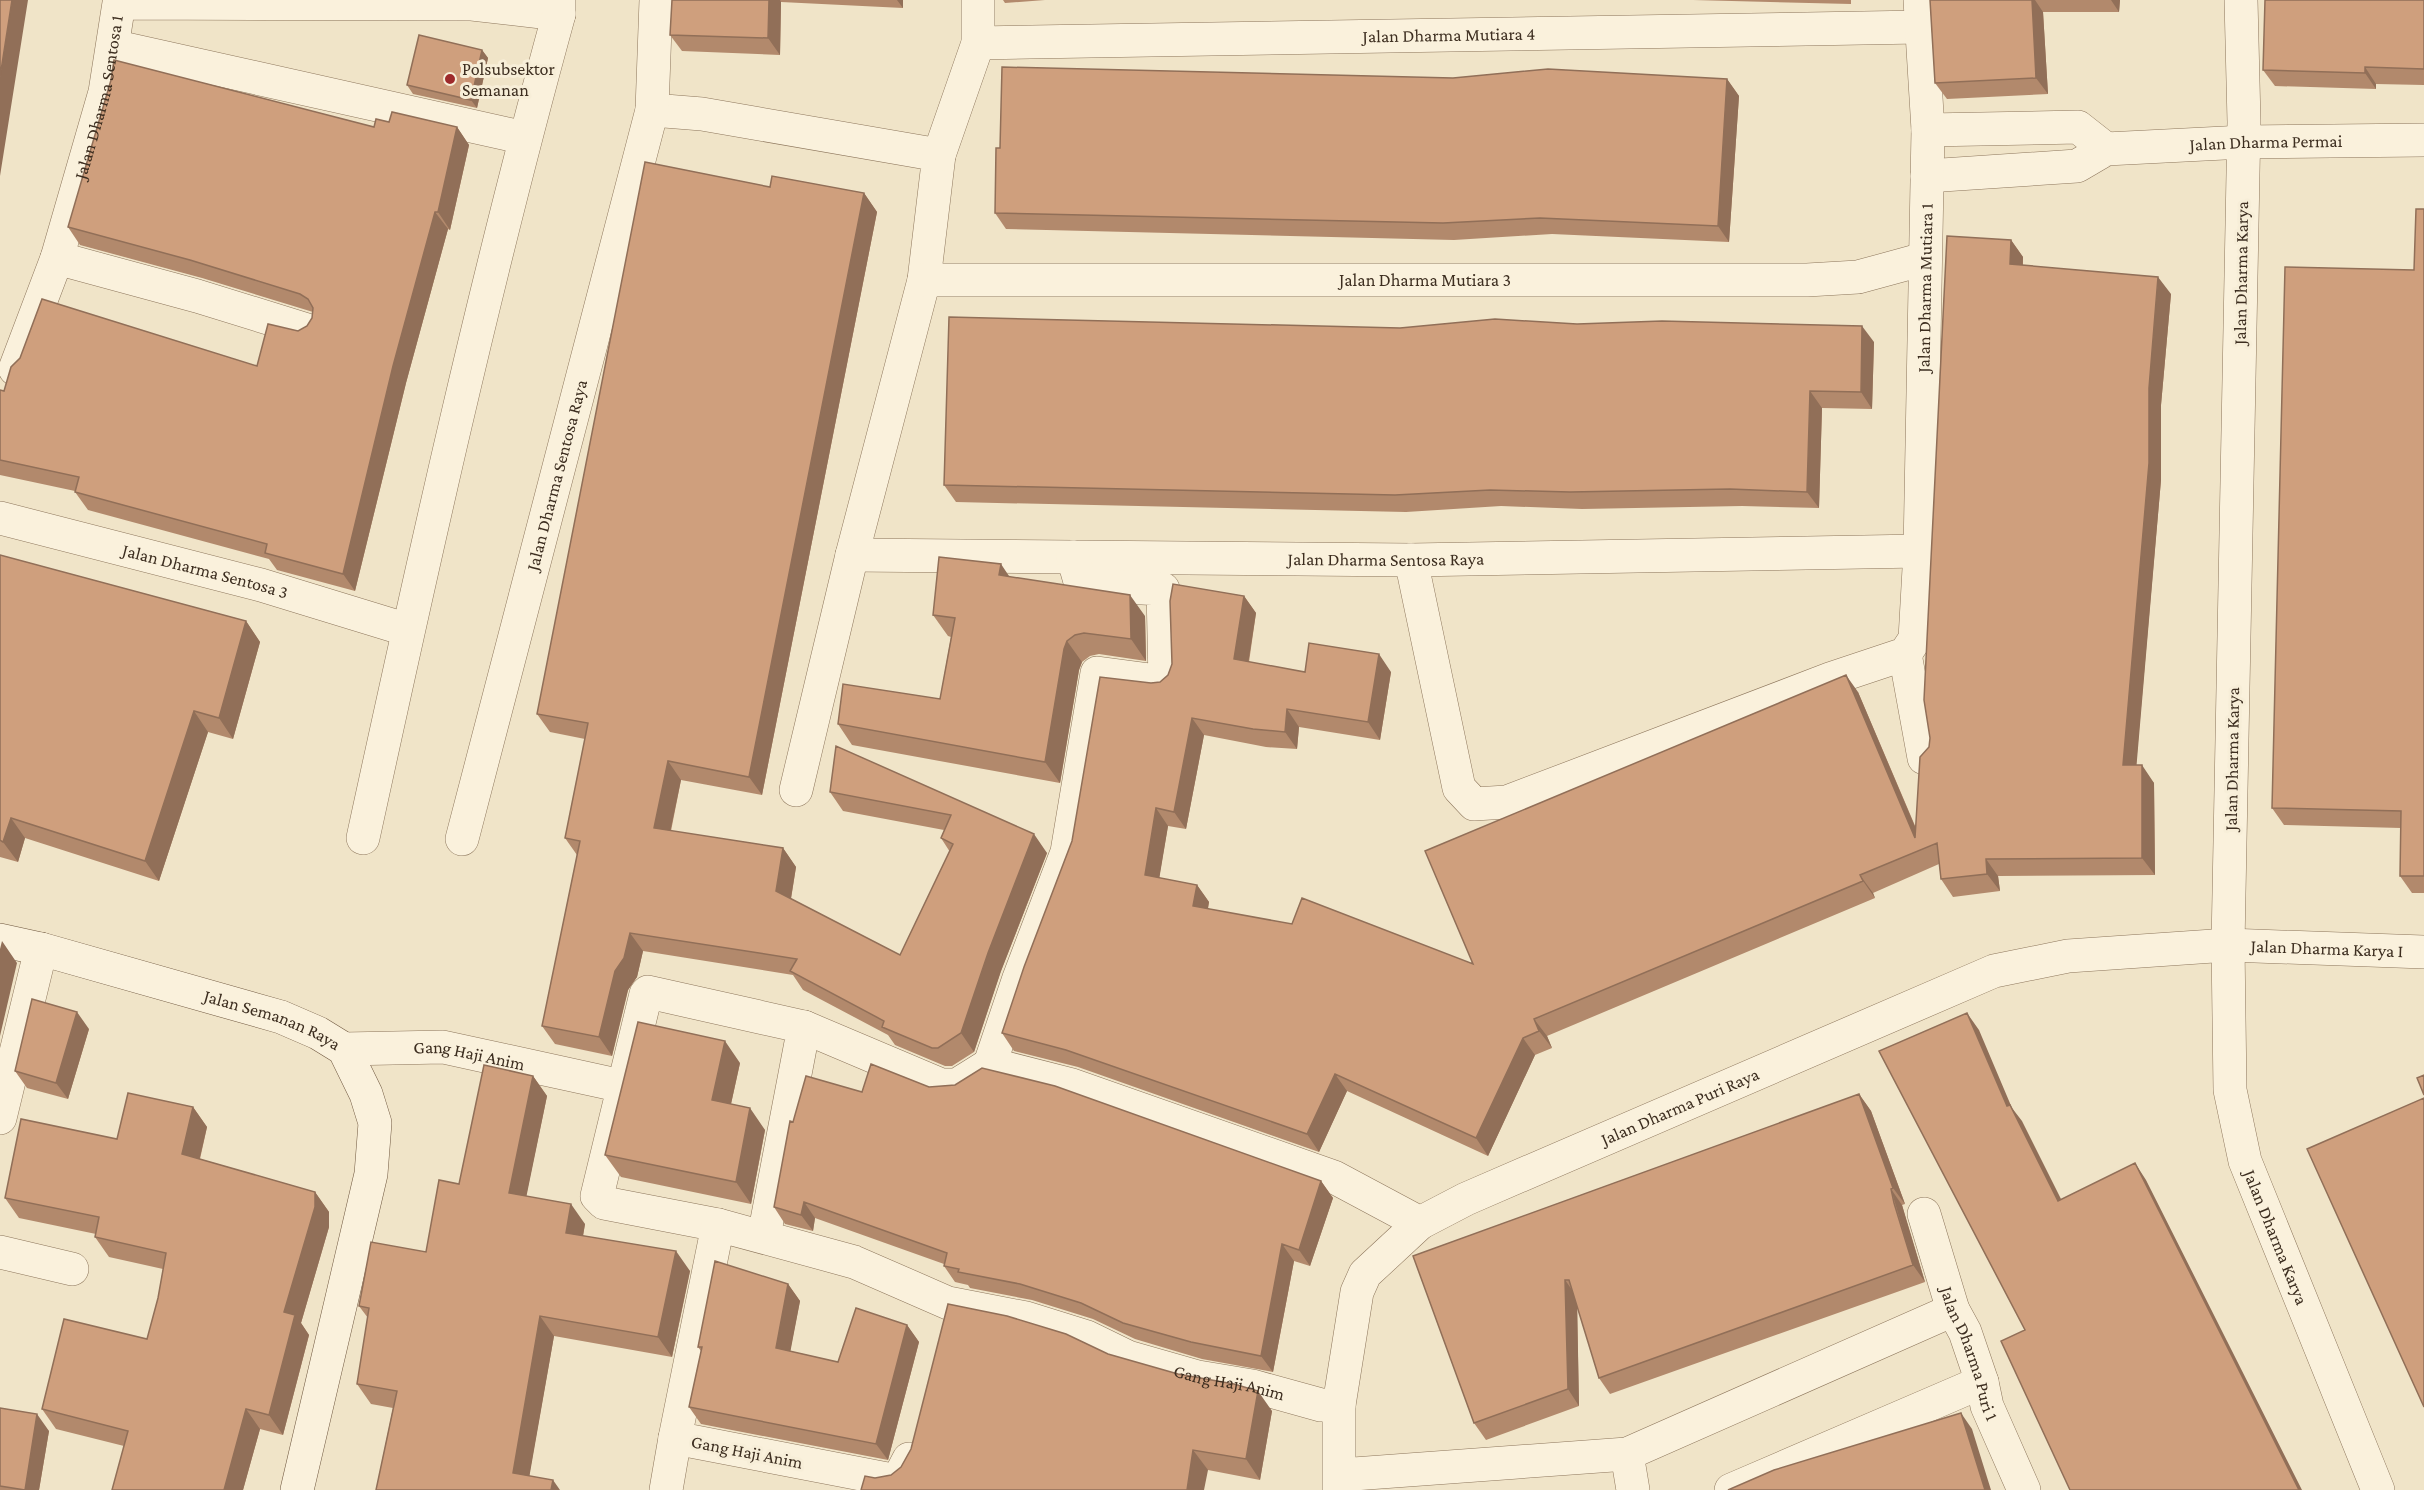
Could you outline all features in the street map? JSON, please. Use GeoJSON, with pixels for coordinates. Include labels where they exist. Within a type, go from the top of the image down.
{"type":"FeatureCollection","features":[{"type":"Feature","properties":{"kind":"street","name":"Jalan Dharma Sentosa Raya"},"geometry":{"type":"LineString","coordinates":[[462,839],[652,110],[656,0]]}},
{"type":"Feature","properties":{"kind":"street"},"geometry":{"type":"LineString","coordinates":[[796,790],[852,555],[924,280],[939,155],[978,43],[978,0]]}},
{"type":"Feature","properties":{"kind":"street","name":"Jalan Dharma Karya"},"geometry":{"type":"LineString","coordinates":[[2241,0],[2244,142],[2228,945],[2230,1090],[2245,1161],[2378,1490]]}},
{"type":"Feature","properties":{"kind":"street","name":"Jalan Dharma Sentosa 1"},"geometry":{"type":"LineString","coordinates":[[15,369],[57,258],[105,92],[119,1],[472,4],[559,7]]}},
{"type":"Feature","properties":{"kind":"street"},"geometry":{"type":"LineString","coordinates":[[363,838],[408,630],[525,138],[559,7]]}},
{"type":"Feature","properties":{"kind":"street","name":"Jalan Dharma Mutiara 4"},"geometry":{"type":"LineString","coordinates":[[978,43],[1920,14]]}},
{"type":"Feature","properties":{"kind":"street","name":"Jalan Dharma Mutiara 1"},"geometry":{"type":"LineString","coordinates":[[1905,654],[1915,639],[1920,551],[1928,130],[1920,14]]}},
{"type":"Feature","properties":{"kind":"street"},"geometry":{"type":"LineString","coordinates":[[113,46],[525,138]]}},
{"type":"Feature","properties":{"kind":"street"},"geometry":{"type":"LineString","coordinates":[[652,110],[702,114],[939,155]]}},
{"type":"Feature","properties":{"kind":"street"},"geometry":{"type":"LineString","coordinates":[[1928,130],[2078,127],[2106,149]]}},
{"type":"Feature","properties":{"kind":"street","name":"Jalan Dharma Permai"},"geometry":{"type":"LineString","coordinates":[[1927,176],[2077,166],[2106,149],[2244,142],[2424,140]]}},
{"type":"Feature","properties":{"kind":"street"},"geometry":{"type":"LineString","coordinates":[[57,258],[196,296],[307,330]]}},
{"type":"Feature","properties":{"kind":"street","name":"Jalan Dharma Mutiara 3"},"geometry":{"type":"LineString","coordinates":[[924,280],[1807,280],[1858,277],[1924,259]]}},
{"type":"Feature","properties":{"kind":"street","name":"Jalan Dharma Sentosa 3"},"geometry":{"type":"LineString","coordinates":[[0,518],[261,585],[408,630]]}},
{"type":"Feature","properties":{"kind":"street","name":"Jalan Dharma Sentosa Raya"},"geometry":{"type":"LineString","coordinates":[[852,555],[1411,560],[1920,551]]}},
{"type":"Feature","properties":{"kind":"street"},"geometry":{"type":"LineString","coordinates":[[718,1225],[604,1203],[597,1196],[646,994],[648,992],[804,1027],[941,1085],[957,1085],[990,1064],[1018,978],[1067,852],[1097,673],[1165,682],[1163,589],[1081,585],[1073,557]]}},
{"type":"Feature","properties":{"kind":"street"},"geometry":{"type":"LineString","coordinates":[[1411,560],[1459,788],[1474,804],[1507,802],[1830,679],[1905,654],[1924,758]]}},
{"type":"Feature","properties":{"kind":"street","name":"Jalan Semanan Raya"},"geometry":{"type":"LineString","coordinates":[[0,940],[282,1017],[318,1033],[344,1049],[366,1094],[375,1123],[371,1174],[297,1490]]}},
{"type":"Feature","properties":{"kind":"street","name":"Jalan Dharma Karya I"},"geometry":{"type":"LineString","coordinates":[[2228,945],[2424,951]]}},
{"type":"Feature","properties":{"kind":"street","name":"Jalan Dharma Puri Raya"},"geometry":{"type":"LineString","coordinates":[[1339,1483],[1339,1405],[1357,1292],[1365,1274],[1420,1223],[1466,1199],[1994,971],[2068,956],[2228,945]]}},
{"type":"Feature","properties":{"kind":"street"},"geometry":{"type":"LineString","coordinates":[[0,1118],[41,950]]}},
{"type":"Feature","properties":{"kind":"street"},"geometry":{"type":"LineString","coordinates":[[764,1236],[804,1027]]}},
{"type":"Feature","properties":{"kind":"street","name":"Gang Haji Anim"},"geometry":{"type":"LineString","coordinates":[[344,1049],[443,1047],[622,1086]]}},
{"type":"Feature","properties":{"kind":"street"},"geometry":{"type":"LineString","coordinates":[[990,1064],[1072,1085],[1334,1177],[1420,1223]]}},
{"type":"Feature","properties":{"kind":"street","name":"Jalan Dharma Puri 1"},"geometry":{"type":"LineString","coordinates":[[1924,1214],[1953,1310],[1965,1332],[1982,1382],[1987,1406],[2024,1490]]}},
{"type":"Feature","properties":{"kind":"street","name":"Gang Haji Anim"},"geometry":{"type":"LineString","coordinates":[[916,1430],[907,1465],[899,1478],[892,1480],[675,1438],[718,1225],[854,1262],[946,1315],[1026,1318],[1087,1337],[1128,1357],[1198,1377],[1252,1386],[1321,1405],[1339,1405]]}},
{"type":"Feature","properties":{"kind":"street"},"geometry":{"type":"LineString","coordinates":[[0,1252],[72,1269]]}},
{"type":"Feature","properties":{"kind":"street"},"geometry":{"type":"LineString","coordinates":[[1339,1483],[1627,1454],[1953,1310]]}},
{"type":"Feature","properties":{"kind":"street"},"geometry":{"type":"LineString","coordinates":[[1731,1490],[1982,1382]]}},
{"type":"Feature","properties":{"kind":"street"},"geometry":{"type":"LineString","coordinates":[[666,1490],[675,1438]]}},
{"type":"Feature","properties":{"kind":"street"},"geometry":{"type":"LineString","coordinates":[[1627,1454],[1633,1490]]}},
{"type":"Feature","properties":{"kind":"building"},"geometry":{"type":"Polygon","coordinates":[[[0,0],[12,0],[0,77],[0,0]]]}},
{"type":"Feature","properties":{"kind":"building"},"geometry":{"type":"Polygon","coordinates":[[[672,0],[769,0],[768,38],[670,35],[672,0]]]}},
{"type":"Feature","properties":{"kind":"building"},"geometry":{"type":"Polygon","coordinates":[[[1930,0],[2032,0],[2036,78],[1935,83],[1930,0]]]}},
{"type":"Feature","properties":{"kind":"building"},"geometry":{"type":"Polygon","coordinates":[[[2265,0],[2424,0],[2424,69],[2365,67],[2365,73],[2263,70],[2265,0]]]}},
{"type":"Feature","properties":{"kind":"building","name":"Polsubsektor Semanan"},"geometry":{"type":"Polygon","coordinates":[[[419,35],[482,50],[471,100],[407,85],[419,35]]]}},
{"type":"Feature","properties":{"kind":"building"},"geometry":{"type":"Polygon","coordinates":[[[114,60],[374,127],[376,119],[389,122],[392,112],[457,127],[438,212],[435,212],[393,366],[343,574],[265,553],[267,544],[75,492],[79,477],[0,460],[0,390],[4,391],[11,367],[20,358],[42,299],[257,366],[268,324],[298,331],[307,326],[312,318],[313,308],[308,299],[300,294],[190,260],[68,227],[111,80],[114,60]]]}},
{"type":"Feature","properties":{"kind":"building"},"geometry":{"type":"Polygon","coordinates":[[[1002,67],[1453,78],[1548,69],[1727,79],[1718,226],[1540,218],[1443,223],[995,213],[996,148],[1000,148],[1002,67]]]}},
{"type":"Feature","properties":{"kind":"building"},"geometry":{"type":"Polygon","coordinates":[[[645,162],[770,187],[772,176],[864,193],[749,777],[668,761],[654,828],[783,848],[776,891],[900,955],[953,844],[941,838],[951,815],[830,792],[836,746],[1034,834],[988,953],[961,1033],[938,1048],[932,1048],[882,1027],[884,1021],[790,971],[797,959],[630,933],[624,958],[615,971],[599,1037],[542,1026],[580,841],[565,838],[588,723],[537,714],[645,162]]]}},
{"type":"Feature","properties":{"kind":"building"},"geometry":{"type":"Polygon","coordinates":[[[2416,209],[2424,209],[2424,876],[2400,876],[2401,811],[2272,808],[2285,267],[2414,270],[2416,209]]]}},
{"type":"Feature","properties":{"kind":"building"},"geometry":{"type":"Polygon","coordinates":[[[1947,236],[2011,240],[2010,264],[2158,277],[2149,388],[2149,463],[2123,765],[2142,765],[2142,858],[1986,859],[1987,874],[1941,879],[1937,843],[1860,875],[1863,881],[1534,1019],[1539,1031],[1523,1038],[1476,1138],[1335,1074],[1307,1134],[1066,1050],[1002,1033],[1024,967],[1072,841],[1100,677],[1151,683],[1160,682],[1168,675],[1172,664],[1170,601],[1173,584],[1244,596],[1234,659],[1305,672],[1309,643],[1379,654],[1368,722],[1287,709],[1285,732],[1192,718],[1174,812],[1156,808],[1145,875],[1197,885],[1193,906],[1292,924],[1302,898],[1473,964],[1425,851],[1846,675],[1915,838],[1920,757],[1929,747],[1930,738],[1924,700],[1947,236]]]}},
{"type":"Feature","properties":{"kind":"building"},"geometry":{"type":"Polygon","coordinates":[[[949,317],[1400,328],[1495,319],[1577,324],[1662,321],[1862,326],[1861,392],[1810,391],[1807,492],[1730,489],[1570,492],[1490,490],[1395,495],[944,485],[949,317]]]}},
{"type":"Feature","properties":{"kind":"building"},"geometry":{"type":"Polygon","coordinates":[[[0,555],[246,621],[219,718],[194,711],[145,861],[11,818],[3,842],[0,840],[0,555]]]}},
{"type":"Feature","properties":{"kind":"building"},"geometry":{"type":"Polygon","coordinates":[[[939,557],[1001,564],[999,575],[1130,595],[1131,639],[1084,633],[1075,635],[1067,641],[1045,762],[838,724],[843,684],[940,699],[955,618],[933,615],[939,557]]]}},
{"type":"Feature","properties":{"kind":"building"},"geometry":{"type":"Polygon","coordinates":[[[32,999],[77,1012],[56,1083],[15,1071],[32,999]]]}},
{"type":"Feature","properties":{"kind":"building"},"geometry":{"type":"Polygon","coordinates":[[[1967,1013],[2007,1106],[2010,1105],[2058,1201],[2135,1163],[2299,1490],[2070,1490],[2001,1341],[2025,1330],[1879,1051],[1967,1013]]]}},
{"type":"Feature","properties":{"kind":"building"},"geometry":{"type":"Polygon","coordinates":[[[638,1022],[725,1041],[712,1100],[750,1108],[736,1182],[605,1155],[638,1022]]]}},
{"type":"Feature","properties":{"kind":"building"},"geometry":{"type":"Polygon","coordinates":[[[871,1064],[929,1087],[955,1085],[982,1068],[1055,1086],[1321,1181],[1299,1250],[1282,1244],[1261,1356],[1191,1342],[1123,1323],[1081,1303],[1020,1284],[958,1272],[959,1269],[944,1266],[947,1253],[804,1202],[801,1215],[774,1207],[790,1121],[793,1122],[806,1076],[862,1092],[871,1064]]]}},
{"type":"Feature","properties":{"kind":"building"},"geometry":{"type":"Polygon","coordinates":[[[484,1065],[533,1076],[509,1193],[571,1204],[566,1233],[676,1251],[658,1337],[540,1316],[513,1473],[553,1480],[551,1490],[376,1490],[397,1391],[357,1384],[369,1308],[359,1306],[371,1242],[426,1252],[439,1180],[459,1184],[484,1065]]]}},
{"type":"Feature","properties":{"kind":"building"},"geometry":{"type":"Polygon","coordinates":[[[2424,1075],[2424,1095],[2417,1078],[2424,1075]]]}},
{"type":"Feature","properties":{"kind":"building"},"geometry":{"type":"Polygon","coordinates":[[[128,1093],[193,1107],[182,1154],[315,1192],[315,1207],[284,1312],[295,1315],[269,1415],[246,1409],[224,1490],[112,1490],[128,1431],[42,1409],[64,1319],[147,1339],[158,1298],[166,1253],[95,1237],[99,1217],[5,1198],[21,1119],[117,1139],[128,1093]]]}},
{"type":"Feature","properties":{"kind":"building"},"geometry":{"type":"Polygon","coordinates":[[[1859,1094],[1893,1188],[1891,1189],[1894,1203],[1913,1265],[1599,1378],[1569,1280],[1565,1280],[1568,1389],[1474,1423],[1413,1256],[1859,1094]]]}},
{"type":"Feature","properties":{"kind":"building"},"geometry":{"type":"Polygon","coordinates":[[[2424,1098],[2424,1407],[2307,1149],[2424,1098]]]}},
{"type":"Feature","properties":{"kind":"building"},"geometry":{"type":"Polygon","coordinates":[[[715,1261],[788,1284],[776,1348],[838,1362],[856,1308],[907,1325],[876,1444],[689,1407],[702,1347],[698,1347],[715,1261]]]}},
{"type":"Feature","properties":{"kind":"building"},"geometry":{"type":"Polygon","coordinates":[[[948,1304],[1007,1316],[1066,1334],[1108,1354],[1178,1374],[1234,1384],[1258,1391],[1246,1459],[1193,1450],[1187,1490],[861,1490],[865,1476],[875,1478],[891,1475],[901,1467],[911,1449],[948,1304]]]}},
{"type":"Feature","properties":{"kind":"building"},"geometry":{"type":"Polygon","coordinates":[[[0,1408],[37,1414],[25,1490],[0,1486],[0,1408]]]}},
{"type":"Feature","properties":{"kind":"building"},"geometry":{"type":"Polygon","coordinates":[[[1961,1413],[1985,1490],[1728,1490],[1774,1470],[1961,1413]]]}},
{"type":"Feature","properties":{"kind":"place","name":"Polsubsektor Semanan"},"geometry":{"type":"Point","coordinates":[450,79]}}]}
